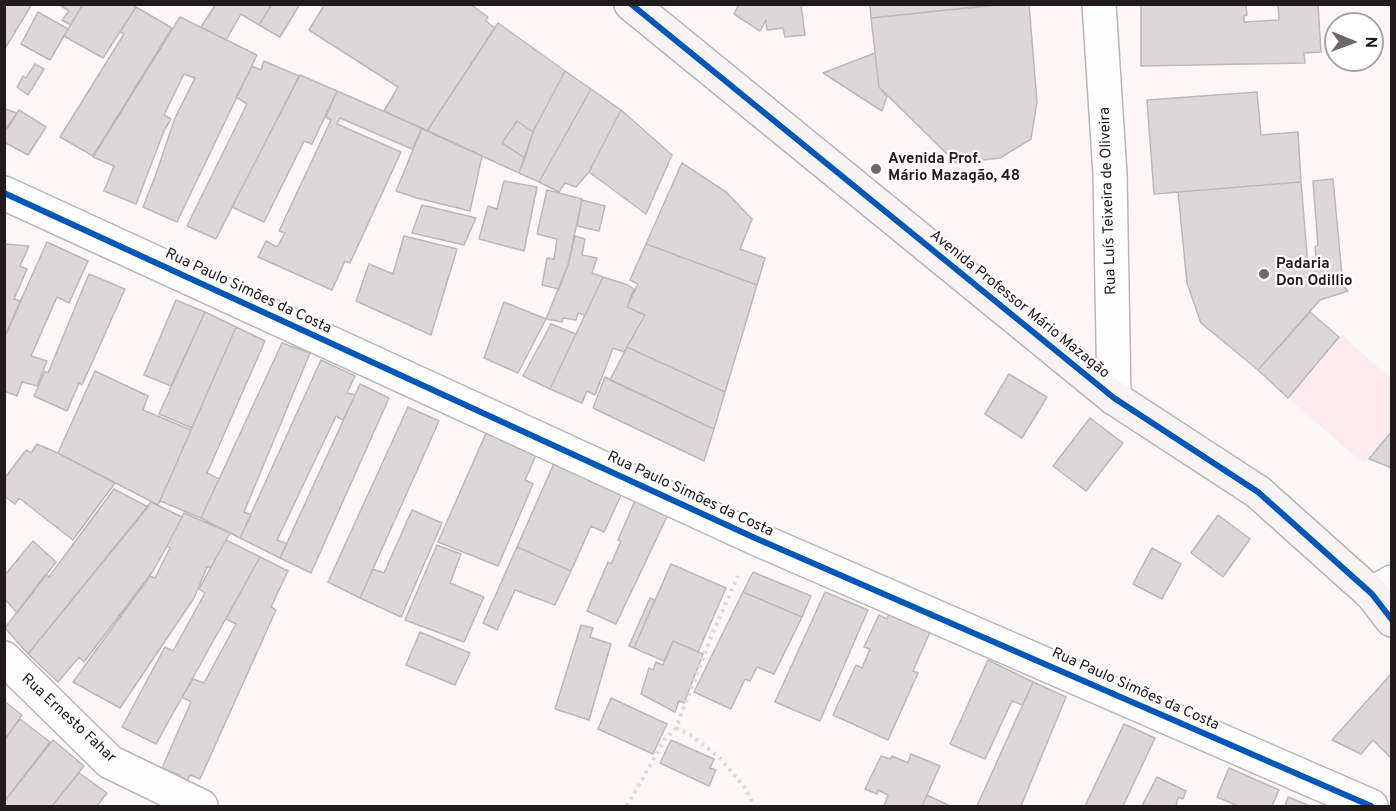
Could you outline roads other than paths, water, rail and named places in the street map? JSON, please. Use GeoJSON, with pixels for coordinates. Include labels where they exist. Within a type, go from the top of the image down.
{"type":"FeatureCollection","features":[{"type":"Feature","properties":{"kind":"street","name":"Rua Luís Teixeira de Oliveira"},"geometry":{"type":"LineString","coordinates":[[1099,4],[1110,174],[1114,398]]}},
{"type":"Feature","properties":{"kind":"street","name":"Avenida Professor Mário Mazagão"},"geometry":{"type":"LineString","coordinates":[[635,6],[1114,398],[1258,492],[1382,588],[1392,620]]}},
{"type":"Feature","properties":{"kind":"street","name":"Rua Paulo Simões da Costa"},"geometry":{"type":"LineString","coordinates":[[4,193],[755,538],[1371,807]]}},
{"type":"Feature","properties":{"kind":"street","name":"Rua Ernesto Fahar"},"geometry":{"type":"LineString","coordinates":[[4,657],[110,762],[201,806]]}},
{"type":"Feature","properties":{"kind":"place","name":"Avenida Prof. Mário Mazagão, 48"},"geometry":{"type":"Point","coordinates":[876,169]}},
{"type":"Feature","properties":{"kind":"place","name":"Padaria Don Odillio"},"geometry":{"type":"Point","coordinates":[1264,274]}}]}
